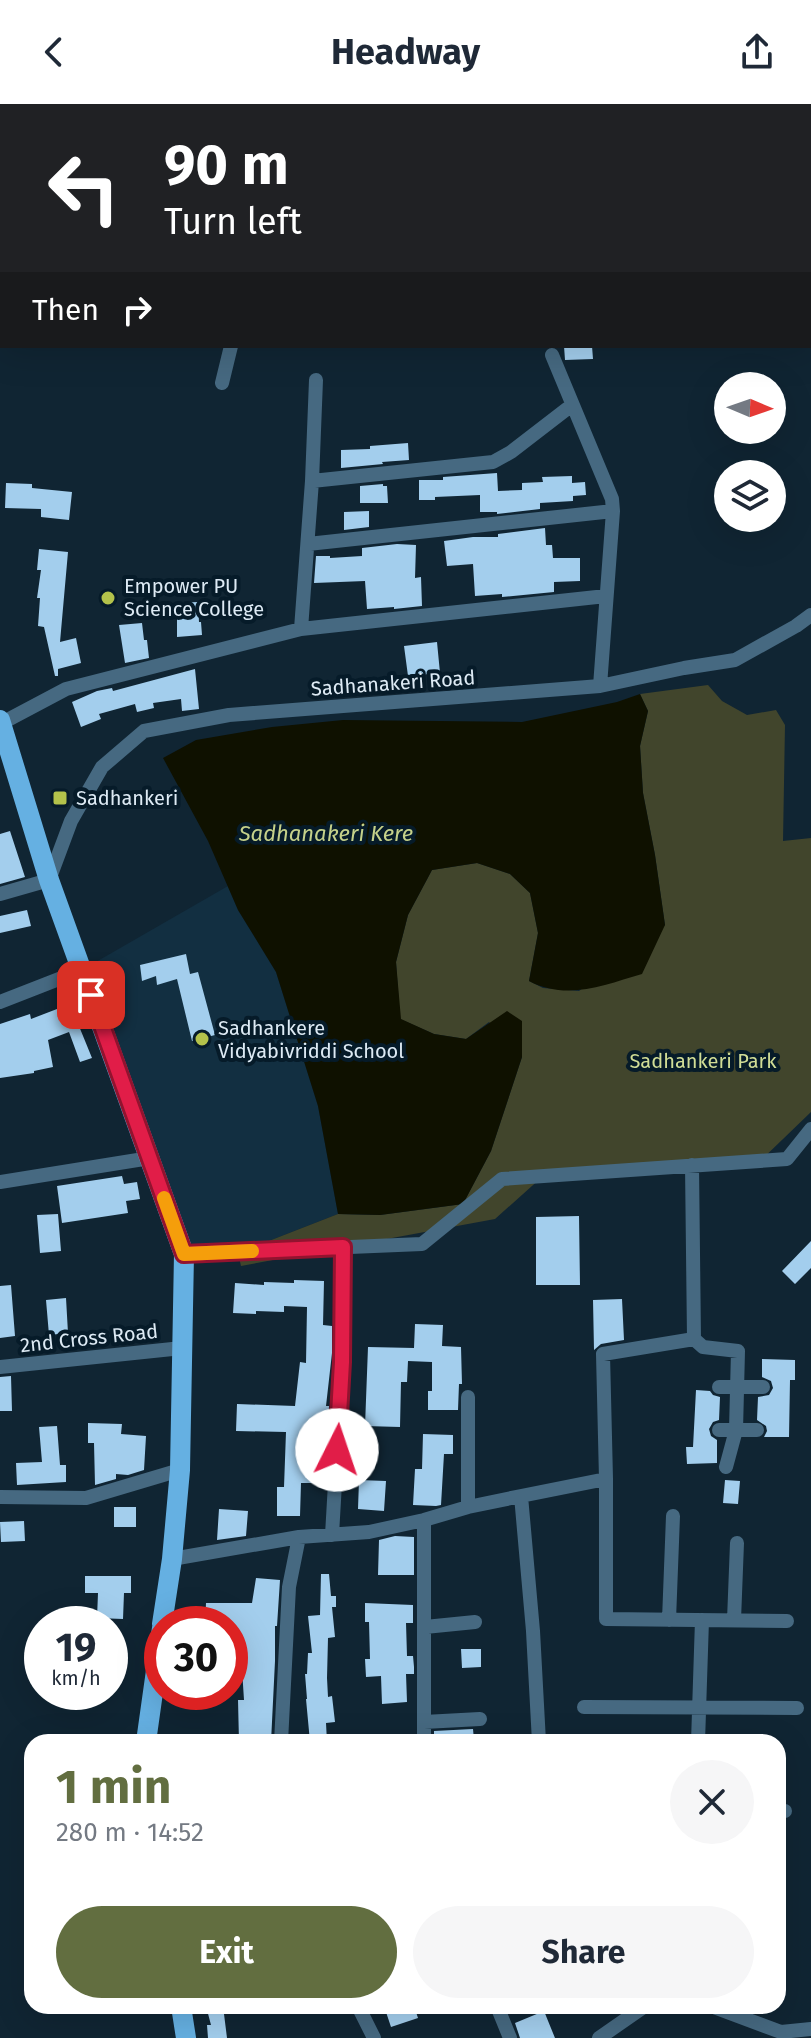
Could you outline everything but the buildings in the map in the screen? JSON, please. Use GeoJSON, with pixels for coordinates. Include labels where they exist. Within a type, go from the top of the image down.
{"type":"FeatureCollection","features":[{"type":"Feature","properties":{"kind":"main road"},"geometry":{"type":"LineString","coordinates":[[1,722],[49,880],[184,1254],[180,1470],[165,1606]]}},
{"type":"Feature","properties":{"kind":"main road"},"geometry":{"type":"LineString","coordinates":[[147,1734],[150,1710]]}},
{"type":"Feature","properties":{"kind":"main road"},"geometry":{"type":"LineString","coordinates":[[182,2014],[186,2038]]}},
{"type":"Feature","properties":{"kind":"street"},"geometry":{"type":"LineString","coordinates":[[222,383],[231,348]]}},
{"type":"Feature","properties":{"kind":"street"},"geometry":{"type":"LineString","coordinates":[[552,355],[612,499],[600,686]]}},
{"type":"Feature","properties":{"kind":"street"},"geometry":{"type":"LineString","coordinates":[[301,629],[316,380]]}},
{"type":"Feature","properties":{"kind":"street"},"geometry":{"type":"LineString","coordinates":[[312,481],[493,462],[511,452],[572,405]]}},
{"type":"Feature","properties":{"kind":"street"},"geometry":{"type":"LineString","coordinates":[[308,544],[613,511]]}},
{"type":"Feature","properties":{"kind":"street"},"geometry":{"type":"LineString","coordinates":[[1,722],[66,689],[301,629],[606,596]]}},
{"type":"Feature","properties":{"kind":"street","name":"Sadhanakeri Road"},"geometry":{"type":"LineString","coordinates":[[49,880],[71,821],[102,767],[144,731],[229,715],[600,686],[735,660],[811,615]]}},
{"type":"Feature","properties":{"kind":"street"},"geometry":{"type":"LineString","coordinates":[[0,894],[49,880]]}},
{"type":"Feature","properties":{"kind":"street"},"geometry":{"type":"LineString","coordinates":[[0,1002],[82,970]]}},
{"type":"Feature","properties":{"kind":"street"},"geometry":{"type":"LineString","coordinates":[[184,1254],[422,1244],[502,1179],[787,1159],[811,1129]]}},
{"type":"Feature","properties":{"kind":"street"},"geometry":{"type":"LineString","coordinates":[[0,1182],[150,1158]]}},
{"type":"Feature","properties":{"kind":"street"},"geometry":{"type":"LineString","coordinates":[[692,1165],[694,1339],[703,1347],[738,1351],[736,1430],[726,1467]]}},
{"type":"Feature","properties":{"kind":"street"},"geometry":{"type":"LineString","coordinates":[[332,1535],[342,1362],[343,1247]]}},
{"type":"Feature","properties":{"kind":"street"},"geometry":{"type":"LineString","coordinates":[[694,1339],[603,1354],[606,1619],[787,1621]]}},
{"type":"Feature","properties":{"kind":"street","name":"2nd Cross Road"},"geometry":{"type":"LineString","coordinates":[[0,1367],[182,1348]]}},
{"type":"Feature","properties":{"kind":"street"},"geometry":{"type":"LineString","coordinates":[[719,1387],[763,1387]]}},
{"type":"Feature","properties":{"kind":"street"},"geometry":{"type":"LineString","coordinates":[[468,1397],[468,1507]]}},
{"type":"Feature","properties":{"kind":"street"},"geometry":{"type":"LineString","coordinates":[[719,1430],[757,1430]]}},
{"type":"Feature","properties":{"kind":"street"},"geometry":{"type":"LineString","coordinates":[[0,1497],[86,1498],[180,1470]]}},
{"type":"Feature","properties":{"kind":"street"},"geometry":{"type":"LineString","coordinates":[[172,1559],[299,1537],[369,1532],[468,1507],[606,1479]]}},
{"type":"Feature","properties":{"kind":"street"},"geometry":{"type":"LineString","coordinates":[[521,1496],[539,1734]]}},
{"type":"Feature","properties":{"kind":"street"},"geometry":{"type":"LineString","coordinates":[[669,1620],[673,1516]]}},
{"type":"Feature","properties":{"kind":"street"},"geometry":{"type":"LineString","coordinates":[[424,1520],[424,1734]]}},
{"type":"Feature","properties":{"kind":"street"},"geometry":{"type":"LineString","coordinates":[[281,1734],[289,1587],[299,1537]]}},
{"type":"Feature","properties":{"kind":"street"},"geometry":{"type":"LineString","coordinates":[[734,1620],[737,1543]]}},
{"type":"Feature","properties":{"kind":"street"},"geometry":{"type":"LineString","coordinates":[[698,1734],[702,1620]]}},
{"type":"Feature","properties":{"kind":"street"},"geometry":{"type":"LineString","coordinates":[[425,1627],[475,1622]]}},
{"type":"Feature","properties":{"kind":"street"},"geometry":{"type":"LineString","coordinates":[[584,1707],[797,1708]]}},
{"type":"Feature","properties":{"kind":"street"},"geometry":{"type":"LineString","coordinates":[[424,1722],[480,1719]]}},
{"type":"Feature","properties":{"kind":"street"},"geometry":{"type":"LineString","coordinates":[[362,2014],[374,2038]]}},
{"type":"Feature","properties":{"kind":"street"},"geometry":{"type":"LineString","coordinates":[[500,2014],[510,2038]]}},
{"type":"Feature","properties":{"kind":"street"},"geometry":{"type":"LineString","coordinates":[[621,2014],[624,2021]]}},
{"type":"Feature","properties":{"kind":"street"},"geometry":{"type":"LineString","coordinates":[[599,2038],[634,2014]]}},
{"type":"Feature","properties":{"kind":"street"},"geometry":{"type":"LineString","coordinates":[[733,2014],[781,2032],[811,2029]]}},
{"type":"Feature","properties":{"kind":"shaded area","name":"Sadhankere Vidyabivriddi School"},"geometry":{"type":"Polygon","coordinates":[[[228,886],[238,910],[276,972],[318,1106],[338,1214],[238,1253],[184,1254],[82,970],[228,886]]]}},
{"type":"Feature","properties":{"kind":"green space","name":"Sadhankeri Park"},"geometry":{"type":"Polygon","coordinates":[[[708,685],[722,701],[747,715],[776,710],[785,725],[783,841],[811,838],[811,1112],[756,1165],[542,1177],[495,1219],[241,1266],[238,1253],[338,1214],[380,1215],[463,1204],[491,1151],[522,1057],[489,1022],[466,1039],[434,1034],[400,1019],[396,962],[408,915],[432,870],[477,863],[510,874],[530,893],[538,933],[529,981],[543,988],[579,991],[665,925],[643,793],[640,746],[648,711],[640,694],[708,685]]]}},
{"type":"Feature","properties":{"kind":"water","name":"Sadhanakeri Kere"},"geometry":{"type":"Polygon","coordinates":[[[640,694],[648,711],[640,746],[643,793],[665,925],[642,974],[600,986],[571,990],[543,987],[529,981],[538,933],[530,893],[510,874],[477,863],[432,870],[408,915],[396,962],[401,1019],[434,1034],[466,1039],[507,1011],[522,1021],[522,1057],[491,1151],[463,1204],[380,1215],[338,1214],[318,1106],[276,972],[238,910],[208,841],[163,758],[196,740],[272,727],[343,720],[522,722],[617,702],[640,694]]]}},
{"type":"Feature","properties":{"kind":"slow traffic"},"geometry":{"type":"LineString","coordinates":[[164,1198],[184,1254],[252,1251]]}},
{"type":"Feature","properties":{"kind":"place","name":"Empower PU Science College"},"geometry":{"type":"Point","coordinates":[108,598]}},
{"type":"Feature","properties":{"kind":"place","name":"Sadhankeri"},"geometry":{"type":"Point","coordinates":[60,798]}},
{"type":"Feature","properties":{"kind":"place","name":"Sadhankere Vidyabivriddi School"},"geometry":{"type":"Point","coordinates":[202,1039]}},
{"type":"Feature","properties":{"kind":"route"},"geometry":{"type":"LineString","coordinates":[[91,995],[184,1254],[343,1247],[337,1450]]}}]}
